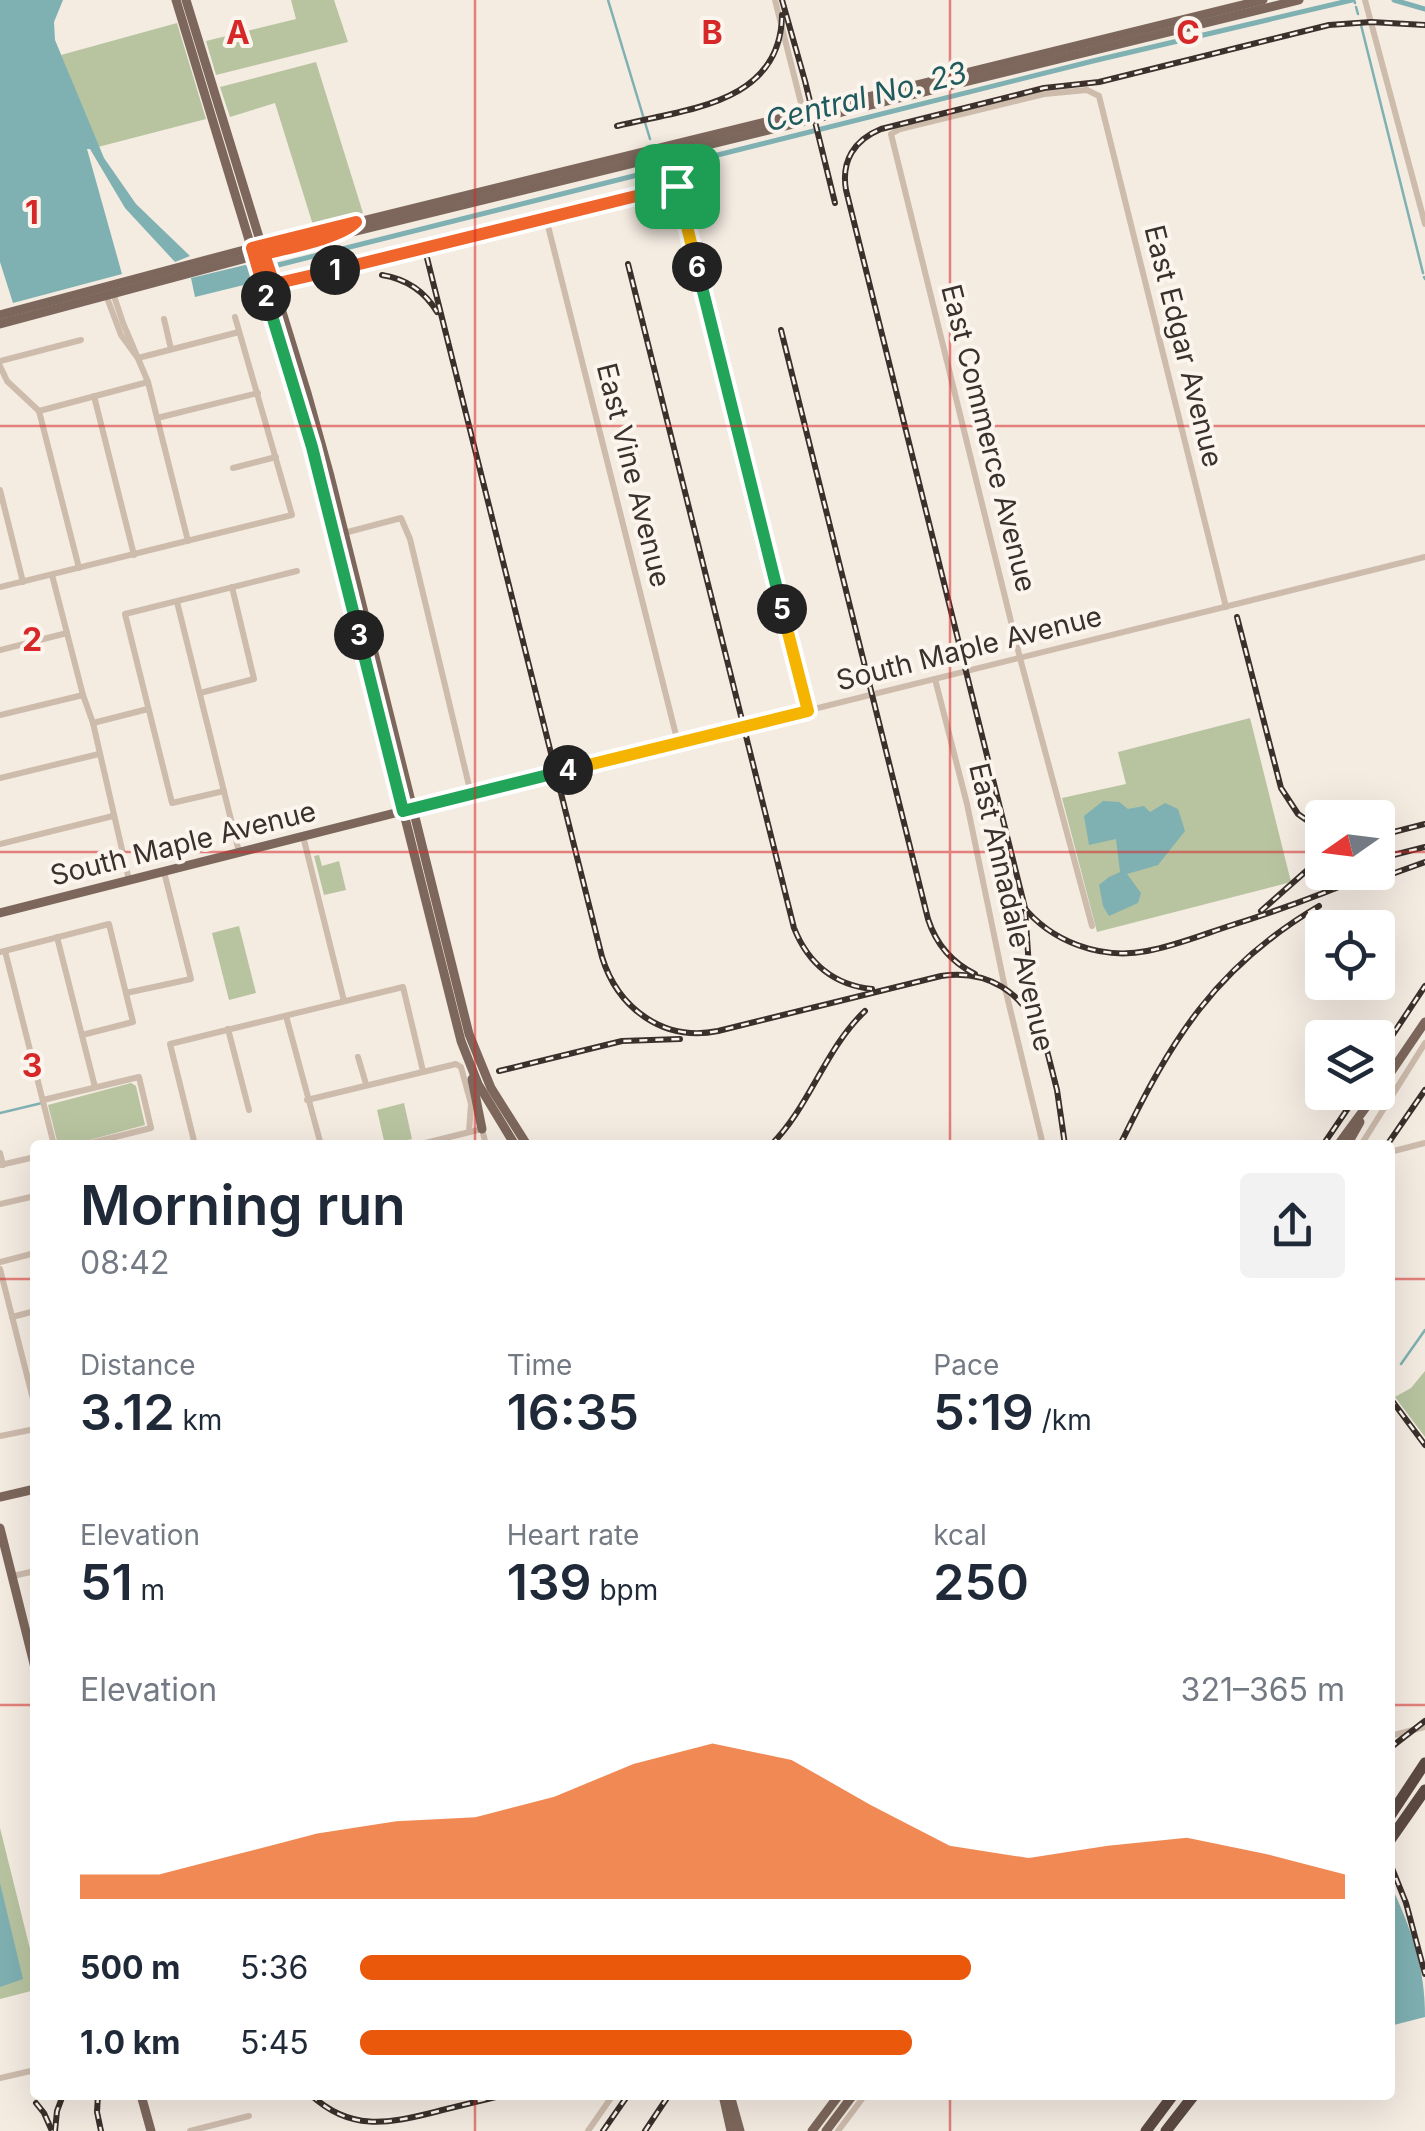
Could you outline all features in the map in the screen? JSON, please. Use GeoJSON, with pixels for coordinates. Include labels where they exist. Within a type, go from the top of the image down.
{"type":"FeatureCollection","features":[{"type":"Feature","properties":{"kind":"highway"},"geometry":{"type":"LineString","coordinates":[[1395,1808],[1425,1763]]}},
{"type":"Feature","properties":{"kind":"highway"},"geometry":{"type":"LineString","coordinates":[[1395,1833],[1425,1790]]}},
{"type":"Feature","properties":{"kind":"highway"},"geometry":{"type":"LineString","coordinates":[[1146,2131],[1169,2100]]}},
{"type":"Feature","properties":{"kind":"highway"},"geometry":{"type":"LineString","coordinates":[[1166,2131],[1190,2100]]}},
{"type":"Feature","properties":{"kind":"main road"},"geometry":{"type":"LineString","coordinates":[[176,0],[258,251],[274,284],[307,393],[344,532],[482,1129]]}},
{"type":"Feature","properties":{"kind":"main road"},"geometry":{"type":"LineString","coordinates":[[186,0],[258,251],[469,1034],[483,1072],[524,1140]]}},
{"type":"Feature","properties":{"kind":"main road"},"geometry":{"type":"LineString","coordinates":[[0,315],[258,251],[315,241],[804,117],[935,89],[1263,0]]}},
{"type":"Feature","properties":{"kind":"main road"},"geometry":{"type":"LineString","coordinates":[[0,324],[356,222],[1299,0]]}},
{"type":"Feature","properties":{"kind":"main road"},"geometry":{"type":"LineString","coordinates":[[315,241],[352,228],[356,222]]}},
{"type":"Feature","properties":{"kind":"main road","name":"South Maple Avenue"},"geometry":{"type":"LineString","coordinates":[[0,913],[408,810]]}},
{"type":"Feature","properties":{"kind":"main road"},"geometry":{"type":"LineString","coordinates":[[1395,1066],[1425,1022]]}},
{"type":"Feature","properties":{"kind":"main road"},"geometry":{"type":"LineString","coordinates":[[468,1061],[512,1140]]}},
{"type":"Feature","properties":{"kind":"main road"},"geometry":{"type":"LineString","coordinates":[[1342,1140],[1364,1110]]}},
{"type":"Feature","properties":{"kind":"main road"},"geometry":{"type":"LineString","coordinates":[[1350,1140],[1367,1110]]}},
{"type":"Feature","properties":{"kind":"main road"},"geometry":{"type":"LineString","coordinates":[[0,1497],[30,1490]]}},
{"type":"Feature","properties":{"kind":"main road"},"geometry":{"type":"LineString","coordinates":[[0,1528],[30,1642]]}},
{"type":"Feature","properties":{"kind":"main road"},"geometry":{"type":"LineString","coordinates":[[142,2100],[150,2131]]}},
{"type":"Feature","properties":{"kind":"main road"},"geometry":{"type":"LineString","coordinates":[[726,2100],[731,2131]]}},
{"type":"Feature","properties":{"kind":"main road"},"geometry":{"type":"LineString","coordinates":[[727,2100],[740,2131]]}},
{"type":"Feature","properties":{"kind":"main road"},"geometry":{"type":"LineString","coordinates":[[812,2131],[835,2100]]}},
{"type":"Feature","properties":{"kind":"main road"},"geometry":{"type":"LineString","coordinates":[[826,2131],[848,2100]]}},
{"type":"Feature","properties":{"kind":"street"},"geometry":{"type":"LineString","coordinates":[[774,0],[804,117]]}},
{"type":"Feature","properties":{"kind":"street"},"geometry":{"type":"LineString","coordinates":[[1365,1],[1425,224]]}},
{"type":"Feature","properties":{"kind":"street","name":"East Edgar Avenue"},"geometry":{"type":"LineString","coordinates":[[891,134],[1044,94],[1087,90],[1098,96],[1226,607]]}},
{"type":"Feature","properties":{"kind":"street","name":"East Commerce Avenue"},"geometry":{"type":"LineString","coordinates":[[891,134],[1020,658],[1092,926]]}},
{"type":"Feature","properties":{"kind":"street"},"geometry":{"type":"LineString","coordinates":[[274,284],[677,186],[808,711]]}},
{"type":"Feature","properties":{"kind":"street","name":"East Vine Avenue"},"geometry":{"type":"LineString","coordinates":[[546,218],[678,743]]}},
{"type":"Feature","properties":{"kind":"street"},"geometry":{"type":"LineString","coordinates":[[110,294],[121,335],[138,358],[148,382],[188,541]]}},
{"type":"Feature","properties":{"kind":"street"},"geometry":{"type":"LineString","coordinates":[[0,587],[292,515],[235,316]]}},
{"type":"Feature","properties":{"kind":"street"},"geometry":{"type":"LineString","coordinates":[[164,320],[172,349]]}},
{"type":"Feature","properties":{"kind":"street"},"geometry":{"type":"LineString","coordinates":[[138,358],[239,332]]}},
{"type":"Feature","properties":{"kind":"street"},"geometry":{"type":"LineString","coordinates":[[80,568],[39,411],[7,382],[0,363],[81,340]]}},
{"type":"Feature","properties":{"kind":"street"},"geometry":{"type":"LineString","coordinates":[[39,411],[148,382]]}},
{"type":"Feature","properties":{"kind":"street"},"geometry":{"type":"LineString","coordinates":[[157,418],[258,393]]}},
{"type":"Feature","properties":{"kind":"street"},"geometry":{"type":"LineString","coordinates":[[94,396],[134,554]]}},
{"type":"Feature","properties":{"kind":"street"},"geometry":{"type":"LineString","coordinates":[[233,468],[276,457]]}},
{"type":"Feature","properties":{"kind":"street"},"geometry":{"type":"LineString","coordinates":[[0,490],[23,582]]}},
{"type":"Feature","properties":{"kind":"street"},"geometry":{"type":"LineString","coordinates":[[344,532],[402,518],[472,794]]}},
{"type":"Feature","properties":{"kind":"street","name":"South Maple Avenue"},"geometry":{"type":"LineString","coordinates":[[408,810],[1425,557]]}},
{"type":"Feature","properties":{"kind":"street"},"geometry":{"type":"LineString","coordinates":[[224,791],[172,803],[125,614],[297,571]]}},
{"type":"Feature","properties":{"kind":"street"},"geometry":{"type":"LineString","coordinates":[[52,575],[129,880]]}},
{"type":"Feature","properties":{"kind":"street"},"geometry":{"type":"LineString","coordinates":[[200,693],[254,678],[232,587]]}},
{"type":"Feature","properties":{"kind":"street"},"geometry":{"type":"LineString","coordinates":[[178,602],[239,852]]}},
{"type":"Feature","properties":{"kind":"street"},"geometry":{"type":"LineString","coordinates":[[0,650],[67,634]]}},
{"type":"Feature","properties":{"kind":"street","name":"East Annadale Avenue"},"geometry":{"type":"LineString","coordinates":[[935,679],[1042,1140]]}},
{"type":"Feature","properties":{"kind":"street"},"geometry":{"type":"LineString","coordinates":[[0,715],[82,695]]}},
{"type":"Feature","properties":{"kind":"street"},"geometry":{"type":"LineString","coordinates":[[92,723],[148,709]]}},
{"type":"Feature","properties":{"kind":"street"},"geometry":{"type":"LineString","coordinates":[[0,778],[98,754]]}},
{"type":"Feature","properties":{"kind":"street"},"geometry":{"type":"LineString","coordinates":[[0,844],[113,816]]}},
{"type":"Feature","properties":{"kind":"street"},"geometry":{"type":"LineString","coordinates":[[303,836],[344,1001]]}},
{"type":"Feature","properties":{"kind":"street"},"geometry":{"type":"LineString","coordinates":[[126,993],[191,979],[164,872]]}},
{"type":"Feature","properties":{"kind":"street"},"geometry":{"type":"LineString","coordinates":[[53,1140],[2,952],[108,924],[132,1022],[82,1034]]}},
{"type":"Feature","properties":{"kind":"street"},"geometry":{"type":"LineString","coordinates":[[57,937],[95,1087]]}},
{"type":"Feature","properties":{"kind":"street"},"geometry":{"type":"LineString","coordinates":[[194,1140],[170,1044],[403,987],[424,1071]]}},
{"type":"Feature","properties":{"kind":"street"},"geometry":{"type":"LineString","coordinates":[[286,1016],[319,1140]]}},
{"type":"Feature","properties":{"kind":"street"},"geometry":{"type":"LineString","coordinates":[[228,1030],[249,1110]]}},
{"type":"Feature","properties":{"kind":"street"},"geometry":{"type":"LineString","coordinates":[[1364,1140],[1425,1043]]}},
{"type":"Feature","properties":{"kind":"street"},"geometry":{"type":"LineString","coordinates":[[358,1058],[366,1084]]}},
{"type":"Feature","properties":{"kind":"street"},"geometry":{"type":"LineString","coordinates":[[307,1100],[454,1064],[461,1067],[470,1098],[469,1132]]}},
{"type":"Feature","properties":{"kind":"street"},"geometry":{"type":"LineString","coordinates":[[43,1100],[138,1077],[151,1128],[103,1140]]}},
{"type":"Feature","properties":{"kind":"street"},"geometry":{"type":"LineString","coordinates":[[437,1140],[482,1129],[485,1140]]}},
{"type":"Feature","properties":{"kind":"street"},"geometry":{"type":"LineString","coordinates":[[1395,1151],[1425,1143]]}},
{"type":"Feature","properties":{"kind":"street"},"geometry":{"type":"LineString","coordinates":[[0,1154],[1,1165],[30,1158]]}},
{"type":"Feature","properties":{"kind":"street"},"geometry":{"type":"LineString","coordinates":[[0,1204],[30,1197]]}},
{"type":"Feature","properties":{"kind":"street"},"geometry":{"type":"LineString","coordinates":[[30,1255],[0,1265],[30,1368]]}},
{"type":"Feature","properties":{"kind":"street"},"geometry":{"type":"LineString","coordinates":[[12,1317],[30,1313]]}},
{"type":"Feature","properties":{"kind":"street"},"geometry":{"type":"LineString","coordinates":[[0,1436],[30,1430]]}},
{"type":"Feature","properties":{"kind":"street"},"geometry":{"type":"LineString","coordinates":[[13,1576],[30,1572]]}},
{"type":"Feature","properties":{"kind":"street"},"geometry":{"type":"LineString","coordinates":[[1395,1735],[1425,1726]]}},
{"type":"Feature","properties":{"kind":"street"},"geometry":{"type":"LineString","coordinates":[[0,2078],[30,2071]]}},
{"type":"Feature","properties":{"kind":"street"},"geometry":{"type":"LineString","coordinates":[[588,2131],[609,2100]]}},
{"type":"Feature","properties":{"kind":"street"},"geometry":{"type":"LineString","coordinates":[[838,2131],[861,2100]]}},
{"type":"Feature","properties":{"kind":"street"},"geometry":{"type":"LineString","coordinates":[[190,2131],[250,2116]]}},
{"type":"Feature","properties":{"kind":"green space"},"geometry":{"type":"Polygon","coordinates":[[[291,0],[334,0],[348,42],[216,75],[206,41],[296,19],[291,0]]]}},
{"type":"Feature","properties":{"kind":"green space"},"geometry":{"type":"Polygon","coordinates":[[[177,23],[206,119],[98,147],[61,55],[177,23]]]}},
{"type":"Feature","properties":{"kind":"green space"},"geometry":{"type":"Polygon","coordinates":[[[316,62],[363,213],[313,225],[275,103],[230,117],[220,87],[316,62]]]}},
{"type":"Feature","properties":{"kind":"green space"},"geometry":{"type":"Polygon","coordinates":[[[1250,718],[1291,882],[1097,932],[1062,798],[1126,784],[1118,752],[1250,718]]]}},
{"type":"Feature","properties":{"kind":"green space"},"geometry":{"type":"Polygon","coordinates":[[[319,855],[322,866],[339,861],[346,890],[324,895],[314,856],[319,855]]]}},
{"type":"Feature","properties":{"kind":"green space"},"geometry":{"type":"Polygon","coordinates":[[[239,926],[256,993],[229,1000],[212,933],[239,926]]]}},
{"type":"Feature","properties":{"kind":"green space"},"geometry":{"type":"Polygon","coordinates":[[[131,1083],[136,1086],[145,1125],[90,1140],[57,1140],[48,1105],[131,1083]]]}},
{"type":"Feature","properties":{"kind":"green space"},"geometry":{"type":"Polygon","coordinates":[[[404,1103],[412,1139],[384,1140],[377,1110],[404,1103]]]}},
{"type":"Feature","properties":{"kind":"green space"},"geometry":{"type":"Polygon","coordinates":[[[1425,1371],[1425,1437],[1395,1397],[1411,1388],[1425,1371]]]}},
{"type":"Feature","properties":{"kind":"green space"},"geometry":{"type":"Polygon","coordinates":[[[0,1828],[30,1949],[30,1991],[0,1999],[0,1828]]]}},
{"type":"Feature","properties":{"kind":"water"},"geometry":{"type":"Polygon","coordinates":[[[0,0],[63,0],[54,22],[55,40],[104,158],[136,204],[190,256],[175,262],[125,208],[87,149],[122,274],[13,303],[0,262],[0,0]]]}},
{"type":"Feature","properties":{"kind":"water"},"geometry":{"type":"Polygon","coordinates":[[[245,265],[251,267],[256,282],[195,297],[191,278],[245,265]]]}},
{"type":"Feature","properties":{"kind":"water"},"geometry":{"type":"Polygon","coordinates":[[[1103,801],[1119,802],[1128,809],[1144,806],[1150,812],[1165,803],[1178,809],[1185,831],[1158,865],[1127,874],[1141,893],[1138,903],[1109,916],[1099,885],[1120,872],[1116,839],[1089,845],[1084,816],[1103,801]]]}},
{"type":"Feature","properties":{"kind":"water"},"geometry":{"type":"Polygon","coordinates":[[[0,1883],[23,1979],[0,1987],[0,1883]]]}},
{"type":"Feature","properties":{"kind":"water"},"geometry":{"type":"Polygon","coordinates":[[[1395,1895],[1415,1948],[1425,2017],[1395,2025],[1395,1895]]]}},
{"type":"Feature","properties":{"kind":"waterway"},"geometry":{"type":"LineString","coordinates":[[608,0],[650,139]]}},
{"type":"Feature","properties":{"kind":"waterway","name":"Central No. 23"},"geometry":{"type":"LineString","coordinates":[[274,266],[1352,0]]}},
{"type":"Feature","properties":{"kind":"waterway","name":"Central No. 23"},"geometry":{"type":"LineString","coordinates":[[1394,0],[1425,9]]}},
{"type":"Feature","properties":{"kind":"waterway"},"geometry":{"type":"LineString","coordinates":[[1356,7],[1358,14]]}},
{"type":"Feature","properties":{"kind":"waterway"},"geometry":{"type":"LineString","coordinates":[[1361,25],[1423,273]]}},
{"type":"Feature","properties":{"kind":"waterway"},"geometry":{"type":"LineString","coordinates":[[0,1113],[42,1103]]}},
{"type":"Feature","properties":{"kind":"waterway"},"geometry":{"type":"LineString","coordinates":[[1401,1364],[1425,1330]]}},
{"type":"Feature","properties":{"kind":"railway"},"geometry":{"type":"LineString","coordinates":[[782,0],[835,203]]}},
{"type":"Feature","properties":{"kind":"railway"},"geometry":{"type":"LineString","coordinates":[[617,126],[698,107],[747,85],[765,68],[777,45],[782,15]]}},
{"type":"Feature","properties":{"kind":"railway"},"geometry":{"type":"LineString","coordinates":[[1030,983],[1025,908],[846,190],[848,161],[863,139],[881,129],[1044,88],[1099,82],[1329,25],[1425,25]]}},
{"type":"Feature","properties":{"kind":"railway"},"geometry":{"type":"LineString","coordinates":[[427,258],[602,957],[619,992],[646,1018],[679,1031],[698,1033],[941,976],[974,976],[1014,996],[1040,1035]]}},
{"type":"Feature","properties":{"kind":"railway"},"geometry":{"type":"LineString","coordinates":[[628,264],[794,928],[807,952],[824,970],[846,983],[872,989]]}},
{"type":"Feature","properties":{"kind":"railway"},"geometry":{"type":"LineString","coordinates":[[382,275],[414,287],[437,312]]}},
{"type":"Feature","properties":{"kind":"railway"},"geometry":{"type":"LineString","coordinates":[[781,330],[928,919],[945,951],[975,974]]}},
{"type":"Feature","properties":{"kind":"railway"},"geometry":{"type":"LineString","coordinates":[[1237,617],[1281,788],[1305,819]]}},
{"type":"Feature","properties":{"kind":"railway"},"geometry":{"type":"LineString","coordinates":[[1395,832],[1425,824]]}},
{"type":"Feature","properties":{"kind":"railway"},"geometry":{"type":"LineString","coordinates":[[1395,855],[1425,847]]}},
{"type":"Feature","properties":{"kind":"railway"},"geometry":{"type":"LineString","coordinates":[[1395,873],[1425,862]]}},
{"type":"Feature","properties":{"kind":"railway"},"geometry":{"type":"LineString","coordinates":[[1261,911],[1305,872]]}},
{"type":"Feature","properties":{"kind":"railway"},"geometry":{"type":"LineString","coordinates":[[1022,905],[1062,938],[1095,950],[1130,953],[1188,940],[1330,890]]}},
{"type":"Feature","properties":{"kind":"railway"},"geometry":{"type":"LineString","coordinates":[[1123,1140],[1158,1072],[1200,1009],[1251,954],[1319,906]]}},
{"type":"Feature","properties":{"kind":"railway"},"geometry":{"type":"LineString","coordinates":[[1395,1031],[1425,986]]}},
{"type":"Feature","properties":{"kind":"railway"},"geometry":{"type":"LineString","coordinates":[[776,1140],[797,1113],[839,1042],[865,1011]]}},
{"type":"Feature","properties":{"kind":"railway"},"geometry":{"type":"LineString","coordinates":[[1040,1023],[1057,1090],[1064,1140]]}},
{"type":"Feature","properties":{"kind":"railway"},"geometry":{"type":"LineString","coordinates":[[499,1071],[622,1041],[680,1039]]}},
{"type":"Feature","properties":{"kind":"railway"},"geometry":{"type":"LineString","coordinates":[[1390,1140],[1425,1090]]}},
{"type":"Feature","properties":{"kind":"railway"},"geometry":{"type":"LineString","coordinates":[[1326,1140],[1347,1110]]}},
{"type":"Feature","properties":{"kind":"railway"},"geometry":{"type":"LineString","coordinates":[[1395,1405],[1425,1445]]}},
{"type":"Feature","properties":{"kind":"railway"},"geometry":{"type":"LineString","coordinates":[[1395,1744],[1425,1721]]}},
{"type":"Feature","properties":{"kind":"railway"},"geometry":{"type":"LineString","coordinates":[[1395,1876],[1425,1974]]}},
{"type":"Feature","properties":{"kind":"railway"},"geometry":{"type":"LineString","coordinates":[[55,2131],[61,2100]]}},
{"type":"Feature","properties":{"kind":"railway"},"geometry":{"type":"LineString","coordinates":[[98,2100],[101,2131]]}},
{"type":"Feature","properties":{"kind":"railway"},"geometry":{"type":"LineString","coordinates":[[317,2100],[340,2115],[370,2122],[417,2116],[483,2100]]}},
{"type":"Feature","properties":{"kind":"railway"},"geometry":{"type":"LineString","coordinates":[[603,2131],[625,2100]]}},
{"type":"Feature","properties":{"kind":"railway"},"geometry":{"type":"LineString","coordinates":[[645,2131],[666,2100]]}},
{"type":"Feature","properties":{"kind":"railway"},"geometry":{"type":"LineString","coordinates":[[36,2103],[52,2131]]}},
{"type":"Feature","properties":{"kind":"route"},"geometry":{"type":"LineString","coordinates":[[677,186],[808,711],[403,811],[322,488],[252,248],[356,222],[352,228],[315,241],[264,254],[274,284],[677,186]]}}]}
